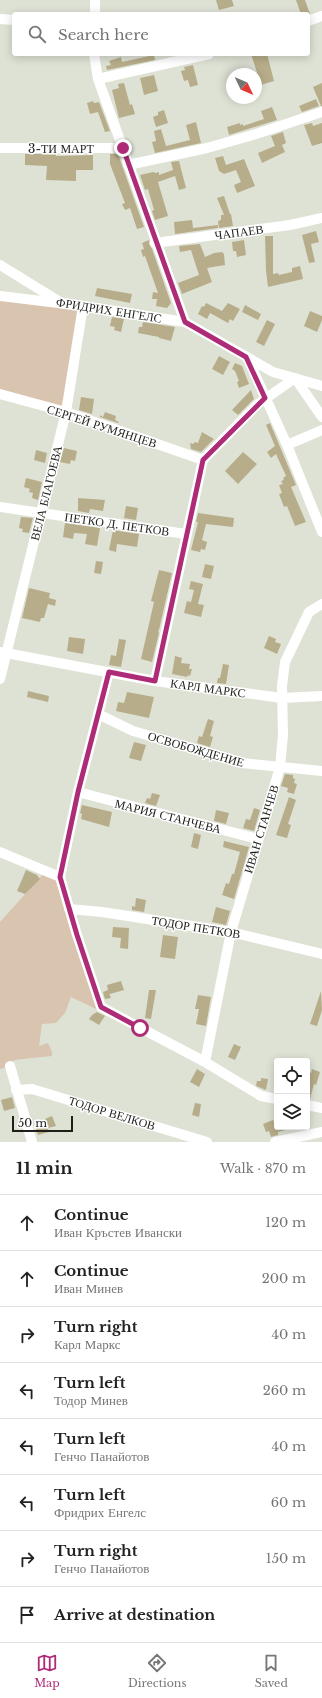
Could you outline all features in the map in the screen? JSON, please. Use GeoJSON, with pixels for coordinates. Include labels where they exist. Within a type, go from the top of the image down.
{"type":"FeatureCollection","features":[{"type":"Feature","properties":{"kind":"street"},"geometry":{"type":"LineString","coordinates":[[95,0],[95,12]]}},
{"type":"Feature","properties":{"kind":"street"},"geometry":{"type":"LineString","coordinates":[[310,20],[322,16]]}},
{"type":"Feature","properties":{"kind":"street"},"geometry":{"type":"LineString","coordinates":[[0,19],[12,20]]}},
{"type":"Feature","properties":{"kind":"street"},"geometry":{"type":"LineString","coordinates":[[94,56],[98,80],[155,243],[185,322]]}},
{"type":"Feature","properties":{"kind":"street"},"geometry":{"type":"LineString","coordinates":[[98,80],[200,56]]}},
{"type":"Feature","properties":{"kind":"street"},"geometry":{"type":"LineString","coordinates":[[128,165],[207,148],[256,134],[322,112]]}},
{"type":"Feature","properties":{"kind":"street","name":"3-ТИ МАРТ"},"geometry":{"type":"LineString","coordinates":[[0,148],[123,148]]}},
{"type":"Feature","properties":{"kind":"street","name":"ЧАПАЕВ"},"geometry":{"type":"LineString","coordinates":[[155,243],[290,225],[322,218]]}},
{"type":"Feature","properties":{"kind":"street"},"geometry":{"type":"LineString","coordinates":[[0,265],[34,284],[62,303]]}},
{"type":"Feature","properties":{"kind":"street"},"geometry":{"type":"LineString","coordinates":[[24,298],[34,284]]}},
{"type":"Feature","properties":{"kind":"street","name":"ФРИДРИХ ЕНГЕЛС"},"geometry":{"type":"LineString","coordinates":[[0,296],[62,303],[185,322],[273,372],[322,386]]}},
{"type":"Feature","properties":{"kind":"street","name":"ВЕЛА БЛАГОЕВА"},"geometry":{"type":"LineString","coordinates":[[0,679],[3,653],[66,412],[83,306]]}},
{"type":"Feature","properties":{"kind":"street"},"geometry":{"type":"LineString","coordinates":[[246,357],[287,445],[322,532]]}},
{"type":"Feature","properties":{"kind":"street"},"geometry":{"type":"LineString","coordinates":[[155,681],[203,460],[265,398],[295,378],[322,417]]}},
{"type":"Feature","properties":{"kind":"street","name":"СЕРГЕЙ РУМЯНЦЕВ"},"geometry":{"type":"LineString","coordinates":[[0,394],[66,412],[203,460]]}},
{"type":"Feature","properties":{"kind":"street"},"geometry":{"type":"LineString","coordinates":[[287,445],[322,430]]}},
{"type":"Feature","properties":{"kind":"street","name":"ПЕТКО Д. ПЕТКОВ"},"geometry":{"type":"LineString","coordinates":[[0,507],[186,534]]}},
{"type":"Feature","properties":{"kind":"street","name":"ИВАН СТАНЧЕВ"},"geometry":{"type":"LineString","coordinates":[[205,1062],[231,932],[280,767],[283,735],[282,686],[285,662],[310,612],[322,604]]}},
{"type":"Feature","properties":{"kind":"street","name":"КАРЛ МАРКС"},"geometry":{"type":"LineString","coordinates":[[3,653],[155,681],[282,698],[322,696]]}},
{"type":"Feature","properties":{"kind":"street"},"geometry":{"type":"LineString","coordinates":[[109,672],[78,792],[60,877],[101,1007],[205,1062],[261,1096],[274,1098]]}},
{"type":"Feature","properties":{"kind":"street","name":"ОСВОБОЖДЕНИЕ"},"geometry":{"type":"LineString","coordinates":[[98,714],[133,731],[242,763],[322,771]]}},
{"type":"Feature","properties":{"kind":"street","name":"МАРИЯ СТАНЧЕВА"},"geometry":{"type":"LineString","coordinates":[[78,792],[258,839]]}},
{"type":"Feature","properties":{"kind":"street"},"geometry":{"type":"LineString","coordinates":[[0,852],[60,877]]}},
{"type":"Feature","properties":{"kind":"street","name":"ТОДОР ПЕТКОВ"},"geometry":{"type":"LineString","coordinates":[[69,909],[102,912],[231,932],[322,954]]}},
{"type":"Feature","properties":{"kind":"street"},"geometry":{"type":"LineString","coordinates":[[10,1066],[32,1142]]}},
{"type":"Feature","properties":{"kind":"street","name":"ТОДОР ВЕЛКОВ"},"geometry":{"type":"LineString","coordinates":[[16,1090],[32,1089],[207,1142]]}},
{"type":"Feature","properties":{"kind":"street"},"geometry":{"type":"LineString","coordinates":[[310,1106],[322,1108]]}},
{"type":"Feature","properties":{"kind":"street"},"geometry":{"type":"LineString","coordinates":[[275,1142],[322,1132]]}},
{"type":"Feature","properties":{"kind":"shaded area"},"geometry":{"type":"Polygon","coordinates":[[[0,296],[83,306],[66,412],[0,394],[0,296]]]}},
{"type":"Feature","properties":{"kind":"shaded area"},"geometry":{"type":"Polygon","coordinates":[[[46,871],[60,877],[101,1007],[96,1009],[71,997],[65,1013],[56,1023],[42,1024],[39,1046],[48,1043],[52,1056],[14,1060],[10,1066],[0,1069],[0,922],[46,871]]]}},
{"type":"Feature","properties":{"kind":"building"},"geometry":{"type":"Polygon","coordinates":[[[216,0],[232,0],[234,6],[219,10],[216,0]]]}},
{"type":"Feature","properties":{"kind":"building"},"geometry":{"type":"Polygon","coordinates":[[[296,0],[305,0],[309,12],[300,12],[296,0]]]}},
{"type":"Feature","properties":{"kind":"building"},"geometry":{"type":"Polygon","coordinates":[[[149,56],[154,56],[155,60],[107,70],[106,66],[111,65],[109,61],[121,57],[122,62],[149,56]]]}},
{"type":"Feature","properties":{"kind":"building"},"geometry":{"type":"Polygon","coordinates":[[[252,56],[268,56],[274,81],[262,85],[262,68],[256,68],[252,56]]]}},
{"type":"Feature","properties":{"kind":"building"},"geometry":{"type":"Polygon","coordinates":[[[193,65],[198,85],[190,87],[188,80],[184,81],[181,71],[185,70],[184,67],[193,65]]]}},
{"type":"Feature","properties":{"kind":"building"},"geometry":{"type":"Polygon","coordinates":[[[154,75],[158,91],[144,95],[140,78],[154,75]]]}},
{"type":"Feature","properties":{"kind":"building"},"geometry":{"type":"Polygon","coordinates":[[[124,83],[130,105],[132,104],[135,114],[119,118],[112,90],[119,88],[118,84],[124,83]]]}},
{"type":"Feature","properties":{"kind":"building"},"geometry":{"type":"Polygon","coordinates":[[[322,83],[322,106],[321,106],[313,87],[322,83]]]}},
{"type":"Feature","properties":{"kind":"building"},"geometry":{"type":"Polygon","coordinates":[[[316,99],[319,106],[302,112],[299,106],[316,99]]]}},
{"type":"Feature","properties":{"kind":"building"},"geometry":{"type":"Polygon","coordinates":[[[93,101],[94,103],[99,102],[110,131],[105,132],[98,112],[90,114],[87,103],[93,101]]]}},
{"type":"Feature","properties":{"kind":"building"},"geometry":{"type":"Polygon","coordinates":[[[272,107],[277,120],[229,135],[227,127],[240,123],[240,125],[243,124],[243,126],[264,119],[261,111],[272,107]]]}},
{"type":"Feature","properties":{"kind":"building"},"geometry":{"type":"Polygon","coordinates":[[[164,110],[168,123],[156,127],[153,117],[158,115],[158,112],[164,110]]]}},
{"type":"Feature","properties":{"kind":"building"},"geometry":{"type":"Polygon","coordinates":[[[196,122],[201,143],[155,153],[152,142],[156,141],[154,131],[161,129],[166,146],[190,140],[186,125],[196,122]]]}},
{"type":"Feature","properties":{"kind":"building"},"geometry":{"type":"Polygon","coordinates":[[[312,123],[313,126],[322,123],[322,143],[312,146],[304,125],[312,123]]]}},
{"type":"Feature","properties":{"kind":"building"},"geometry":{"type":"Polygon","coordinates":[[[283,132],[286,143],[282,145],[285,152],[262,163],[258,153],[275,146],[271,136],[283,132]]]}},
{"type":"Feature","properties":{"kind":"building"},"geometry":{"type":"Polygon","coordinates":[[[25,154],[56,154],[56,156],[93,155],[93,170],[76,170],[76,181],[46,180],[47,166],[25,165],[25,154]]]}},
{"type":"Feature","properties":{"kind":"building"},"geometry":{"type":"Polygon","coordinates":[[[110,154],[118,154],[144,227],[137,229],[130,208],[125,210],[122,204],[125,203],[110,164],[110,154]]]}},
{"type":"Feature","properties":{"kind":"building"},"geometry":{"type":"Polygon","coordinates":[[[223,156],[226,165],[244,159],[255,186],[237,193],[234,185],[241,182],[236,170],[224,174],[219,171],[215,158],[223,156]]]}},
{"type":"Feature","properties":{"kind":"building"},"geometry":{"type":"Polygon","coordinates":[[[179,161],[186,188],[179,190],[175,176],[158,182],[168,216],[155,220],[152,211],[154,210],[148,189],[145,190],[140,175],[159,172],[159,175],[173,170],[171,162],[179,161]]]}},
{"type":"Feature","properties":{"kind":"building"},"geometry":{"type":"Polygon","coordinates":[[[224,196],[231,214],[233,226],[219,228],[218,221],[221,220],[221,215],[224,215],[217,198],[224,196]]]}},
{"type":"Feature","properties":{"kind":"building"},"geometry":{"type":"Polygon","coordinates":[[[192,220],[193,228],[218,225],[218,228],[175,234],[174,222],[192,220]]]}},
{"type":"Feature","properties":{"kind":"building"},"geometry":{"type":"Polygon","coordinates":[[[316,231],[319,242],[311,244],[315,262],[309,263],[302,235],[316,231]]]}},
{"type":"Feature","properties":{"kind":"building"},"geometry":{"type":"Polygon","coordinates":[[[265,236],[273,236],[273,274],[278,273],[279,275],[292,272],[292,268],[300,266],[303,279],[268,287],[265,236]]]}},
{"type":"Feature","properties":{"kind":"building"},"geometry":{"type":"Polygon","coordinates":[[[149,240],[149,244],[171,303],[167,308],[156,306],[157,299],[152,299],[153,292],[158,293],[145,256],[143,257],[141,250],[144,249],[142,243],[149,240]]]}},
{"type":"Feature","properties":{"kind":"building"},"geometry":{"type":"Polygon","coordinates":[[[244,240],[246,255],[237,257],[236,251],[233,251],[232,242],[244,240]]]}},
{"type":"Feature","properties":{"kind":"building"},"geometry":{"type":"Polygon","coordinates":[[[200,244],[205,257],[214,253],[222,252],[224,254],[225,265],[207,268],[212,282],[182,294],[178,283],[199,275],[191,250],[180,252],[179,246],[200,244]]]}},
{"type":"Feature","properties":{"kind":"building"},"geometry":{"type":"Polygon","coordinates":[[[97,288],[132,294],[130,303],[95,296],[97,288]]]}},
{"type":"Feature","properties":{"kind":"building"},"geometry":{"type":"Polygon","coordinates":[[[206,303],[222,311],[228,303],[240,309],[233,321],[230,319],[228,323],[210,313],[207,319],[198,314],[202,306],[204,307],[206,303]]]}},
{"type":"Feature","properties":{"kind":"building"},"geometry":{"type":"Polygon","coordinates":[[[245,305],[261,314],[258,320],[242,312],[245,305]]]}},
{"type":"Feature","properties":{"kind":"building"},"geometry":{"type":"Polygon","coordinates":[[[310,311],[322,316],[317,332],[304,326],[310,311]]]}},
{"type":"Feature","properties":{"kind":"building"},"geometry":{"type":"Polygon","coordinates":[[[112,317],[124,319],[121,332],[114,330],[115,327],[110,326],[112,317]]]}},
{"type":"Feature","properties":{"kind":"building"},"geometry":{"type":"Polygon","coordinates":[[[267,320],[275,324],[264,346],[256,342],[267,320]]]}},
{"type":"Feature","properties":{"kind":"building"},"geometry":{"type":"Polygon","coordinates":[[[143,322],[175,327],[171,341],[138,333],[139,327],[142,327],[143,322]]]}},
{"type":"Feature","properties":{"kind":"building"},"geometry":{"type":"Polygon","coordinates":[[[219,356],[230,362],[223,375],[212,369],[219,356]]]}},
{"type":"Feature","properties":{"kind":"building"},"geometry":{"type":"Polygon","coordinates":[[[235,363],[242,366],[249,384],[239,388],[237,382],[239,381],[235,371],[232,369],[235,363]]]}},
{"type":"Feature","properties":{"kind":"building"},"geometry":{"type":"Polygon","coordinates":[[[251,390],[254,399],[238,415],[232,410],[251,390]]]}},
{"type":"Feature","properties":{"kind":"building"},"geometry":{"type":"Polygon","coordinates":[[[81,397],[94,399],[92,414],[79,410],[81,397]]]}},
{"type":"Feature","properties":{"kind":"building"},"geometry":{"type":"Polygon","coordinates":[[[105,412],[116,416],[115,420],[119,422],[118,423],[100,417],[100,415],[103,417],[105,412]]]}},
{"type":"Feature","properties":{"kind":"building"},"geometry":{"type":"Polygon","coordinates":[[[270,423],[296,485],[291,487],[306,522],[295,526],[287,506],[284,507],[279,494],[282,493],[279,485],[283,484],[281,481],[284,480],[283,478],[286,476],[276,454],[271,458],[267,452],[275,446],[266,425],[270,423]]]}},
{"type":"Feature","properties":{"kind":"building"},"geometry":{"type":"Polygon","coordinates":[[[202,432],[214,439],[201,452],[191,449],[190,443],[198,443],[202,432]]]}},
{"type":"Feature","properties":{"kind":"building"},"geometry":{"type":"Polygon","coordinates":[[[64,448],[77,451],[75,461],[71,460],[70,464],[60,462],[64,448]]]}},
{"type":"Feature","properties":{"kind":"building"},"geometry":{"type":"Polygon","coordinates":[[[36,450],[47,453],[45,463],[34,460],[36,450]]]}},
{"type":"Feature","properties":{"kind":"building"},"geometry":{"type":"Polygon","coordinates":[[[243,452],[257,464],[238,484],[225,471],[243,452]]]}},
{"type":"Feature","properties":{"kind":"building"},"geometry":{"type":"Polygon","coordinates":[[[26,478],[42,482],[38,500],[32,498],[33,493],[29,492],[30,489],[24,487],[26,478]]]}},
{"type":"Feature","properties":{"kind":"building"},"geometry":{"type":"Polygon","coordinates":[[[78,498],[105,500],[103,511],[90,509],[89,513],[78,511],[78,498]]]}},
{"type":"Feature","properties":{"kind":"building"},"geometry":{"type":"Polygon","coordinates":[[[126,506],[138,508],[136,520],[124,518],[126,506]]]}},
{"type":"Feature","properties":{"kind":"building"},"geometry":{"type":"Polygon","coordinates":[[[198,513],[234,518],[233,527],[206,524],[202,540],[207,542],[205,550],[201,549],[200,552],[191,550],[198,522],[196,522],[198,513]]]}},
{"type":"Feature","properties":{"kind":"building"},"geometry":{"type":"Polygon","coordinates":[[[21,517],[33,518],[29,533],[22,532],[23,529],[19,528],[21,517]]]}},
{"type":"Feature","properties":{"kind":"building"},"geometry":{"type":"Polygon","coordinates":[[[65,523],[100,528],[97,546],[85,544],[87,534],[74,533],[73,539],[63,537],[65,523]]]}},
{"type":"Feature","properties":{"kind":"building"},"geometry":{"type":"Polygon","coordinates":[[[113,530],[139,534],[137,547],[117,544],[116,552],[109,550],[113,530]]]}},
{"type":"Feature","properties":{"kind":"building"},"geometry":{"type":"Polygon","coordinates":[[[96,561],[103,562],[101,574],[94,573],[96,561]]]}},
{"type":"Feature","properties":{"kind":"building"},"geometry":{"type":"Polygon","coordinates":[[[205,564],[214,566],[211,579],[202,577],[205,564]]]}},
{"type":"Feature","properties":{"kind":"building"},"geometry":{"type":"Polygon","coordinates":[[[159,570],[172,573],[152,662],[141,659],[154,602],[151,601],[159,570]]]}},
{"type":"Feature","properties":{"kind":"building"},"geometry":{"type":"Polygon","coordinates":[[[191,581],[203,584],[198,604],[204,605],[201,617],[184,613],[187,601],[191,602],[194,590],[189,589],[191,581]]]}},
{"type":"Feature","properties":{"kind":"building"},"geometry":{"type":"Polygon","coordinates":[[[29,588],[50,593],[49,598],[56,600],[55,606],[48,604],[44,618],[41,618],[40,622],[22,618],[29,588]]]}},
{"type":"Feature","properties":{"kind":"building"},"geometry":{"type":"Polygon","coordinates":[[[269,636],[276,639],[275,642],[281,644],[277,654],[264,648],[269,636]]]}},
{"type":"Feature","properties":{"kind":"building"},"geometry":{"type":"Polygon","coordinates":[[[69,637],[85,639],[83,654],[67,651],[69,637]]]}},
{"type":"Feature","properties":{"kind":"building"},"geometry":{"type":"Polygon","coordinates":[[[119,639],[126,640],[121,667],[109,665],[111,655],[116,656],[119,639]]]}},
{"type":"Feature","properties":{"kind":"building"},"geometry":{"type":"Polygon","coordinates":[[[175,656],[182,658],[181,663],[190,664],[189,669],[192,669],[190,676],[188,675],[187,677],[172,674],[175,656]]]}},
{"type":"Feature","properties":{"kind":"building"},"geometry":{"type":"Polygon","coordinates":[[[223,664],[229,665],[226,684],[217,683],[218,678],[220,678],[223,664]]]}},
{"type":"Feature","properties":{"kind":"building"},"geometry":{"type":"Polygon","coordinates":[[[28,691],[49,696],[48,702],[27,697],[28,691]]]}},
{"type":"Feature","properties":{"kind":"building"},"geometry":{"type":"Polygon","coordinates":[[[127,692],[154,697],[149,718],[116,711],[118,702],[124,703],[127,692]]]}},
{"type":"Feature","properties":{"kind":"building"},"geometry":{"type":"Polygon","coordinates":[[[208,719],[214,721],[210,736],[213,737],[210,747],[197,743],[199,736],[202,737],[208,719]]]}},
{"type":"Feature","properties":{"kind":"building"},"geometry":{"type":"Polygon","coordinates":[[[134,742],[146,745],[141,761],[129,758],[134,742]]]}},
{"type":"Feature","properties":{"kind":"building"},"geometry":{"type":"Polygon","coordinates":[[[285,774],[293,775],[293,778],[295,779],[294,783],[297,784],[294,794],[287,792],[288,788],[281,786],[285,774]]]}},
{"type":"Feature","properties":{"kind":"building"},"geometry":{"type":"Polygon","coordinates":[[[152,793],[160,795],[156,806],[145,803],[147,798],[150,799],[152,793]]]}},
{"type":"Feature","properties":{"kind":"building"},"geometry":{"type":"Polygon","coordinates":[[[289,797],[296,800],[288,824],[291,825],[287,838],[276,835],[289,797]]]}},
{"type":"Feature","properties":{"kind":"building"},"geometry":{"type":"Polygon","coordinates":[[[82,805],[112,812],[109,827],[81,819],[82,814],[80,813],[82,805]]]}},
{"type":"Feature","properties":{"kind":"building"},"geometry":{"type":"Polygon","coordinates":[[[254,808],[260,810],[254,831],[243,828],[246,819],[250,820],[254,808]]]}},
{"type":"Feature","properties":{"kind":"building"},"geometry":{"type":"Polygon","coordinates":[[[216,810],[229,813],[226,824],[214,821],[216,810]]]}},
{"type":"Feature","properties":{"kind":"building"},"geometry":{"type":"Polygon","coordinates":[[[194,833],[201,835],[198,849],[191,847],[194,833]]]}},
{"type":"Feature","properties":{"kind":"building"},"geometry":{"type":"Polygon","coordinates":[[[224,841],[249,847],[234,899],[222,895],[226,883],[229,884],[232,874],[234,874],[240,852],[223,847],[224,841]]]}},
{"type":"Feature","properties":{"kind":"building"},"geometry":{"type":"Polygon","coordinates":[[[26,870],[37,875],[40,879],[25,894],[17,891],[26,870]]]}},
{"type":"Feature","properties":{"kind":"building"},"geometry":{"type":"Polygon","coordinates":[[[136,898],[146,900],[144,912],[132,910],[132,906],[135,907],[136,898]]]}},
{"type":"Feature","properties":{"kind":"building"},"geometry":{"type":"Polygon","coordinates":[[[216,907],[230,911],[226,925],[212,922],[216,907]]]}},
{"type":"Feature","properties":{"kind":"building"},"geometry":{"type":"Polygon","coordinates":[[[113,927],[129,928],[128,949],[120,948],[121,938],[112,937],[113,927]]]}},
{"type":"Feature","properties":{"kind":"building"},"geometry":{"type":"Polygon","coordinates":[[[163,935],[178,937],[175,959],[160,957],[163,935]]]}},
{"type":"Feature","properties":{"kind":"building"},"geometry":{"type":"Polygon","coordinates":[[[121,981],[124,990],[109,993],[111,998],[105,999],[103,992],[108,990],[107,985],[121,981]]]}},
{"type":"Feature","properties":{"kind":"building"},"geometry":{"type":"Polygon","coordinates":[[[149,990],[156,990],[151,1019],[145,1018],[149,990]]]}},
{"type":"Feature","properties":{"kind":"building"},"geometry":{"type":"Polygon","coordinates":[[[321,991],[322,1010],[317,1026],[310,1024],[321,991]]]}},
{"type":"Feature","properties":{"kind":"building"},"geometry":{"type":"Polygon","coordinates":[[[198,995],[211,997],[206,1026],[196,1024],[199,1009],[195,1009],[198,995]]]}},
{"type":"Feature","properties":{"kind":"building"},"geometry":{"type":"Polygon","coordinates":[[[97,1012],[105,1016],[99,1025],[89,1019],[97,1012]]]}},
{"type":"Feature","properties":{"kind":"building"},"geometry":{"type":"Polygon","coordinates":[[[234,1044],[241,1047],[235,1060],[228,1057],[234,1044]]]}},
{"type":"Feature","properties":{"kind":"building"},"geometry":{"type":"Polygon","coordinates":[[[197,1069],[205,1074],[199,1087],[190,1082],[197,1069]]]}},
{"type":"Feature","properties":{"kind":"building"},"geometry":{"type":"Polygon","coordinates":[[[312,1069],[320,1072],[316,1085],[314,1084],[310,1099],[310,1073],[312,1069]]]}},
{"type":"Feature","properties":{"kind":"building"},"geometry":{"type":"Polygon","coordinates":[[[261,1078],[268,1079],[266,1090],[256,1086],[257,1081],[261,1081],[261,1078]]]}},
{"type":"Feature","properties":{"kind":"building"},"geometry":{"type":"Polygon","coordinates":[[[12,1097],[15,1108],[4,1111],[1,1100],[12,1097]]]}},
{"type":"Feature","properties":{"kind":"building"},"geometry":{"type":"Polygon","coordinates":[[[195,1103],[201,1104],[199,1117],[192,1115],[195,1103]]]}},
{"type":"Feature","properties":{"kind":"building"},"geometry":{"type":"Polygon","coordinates":[[[52,1116],[56,1126],[48,1128],[49,1132],[38,1135],[36,1129],[47,1125],[45,1119],[52,1116]]]}},
{"type":"Feature","properties":{"kind":"building"},"geometry":{"type":"Polygon","coordinates":[[[273,1120],[274,1130],[285,1130],[278,1132],[278,1135],[271,1137],[269,1131],[266,1132],[263,1124],[273,1120]]]}},
{"type":"Feature","properties":{"kind":"route"},"geometry":{"type":"LineString","coordinates":[[123,148],[155,243],[185,322],[246,357],[265,398],[203,460],[155,681],[109,672],[78,792],[60,877],[77,935],[101,1007],[113,1015],[140,1028]]}}]}
